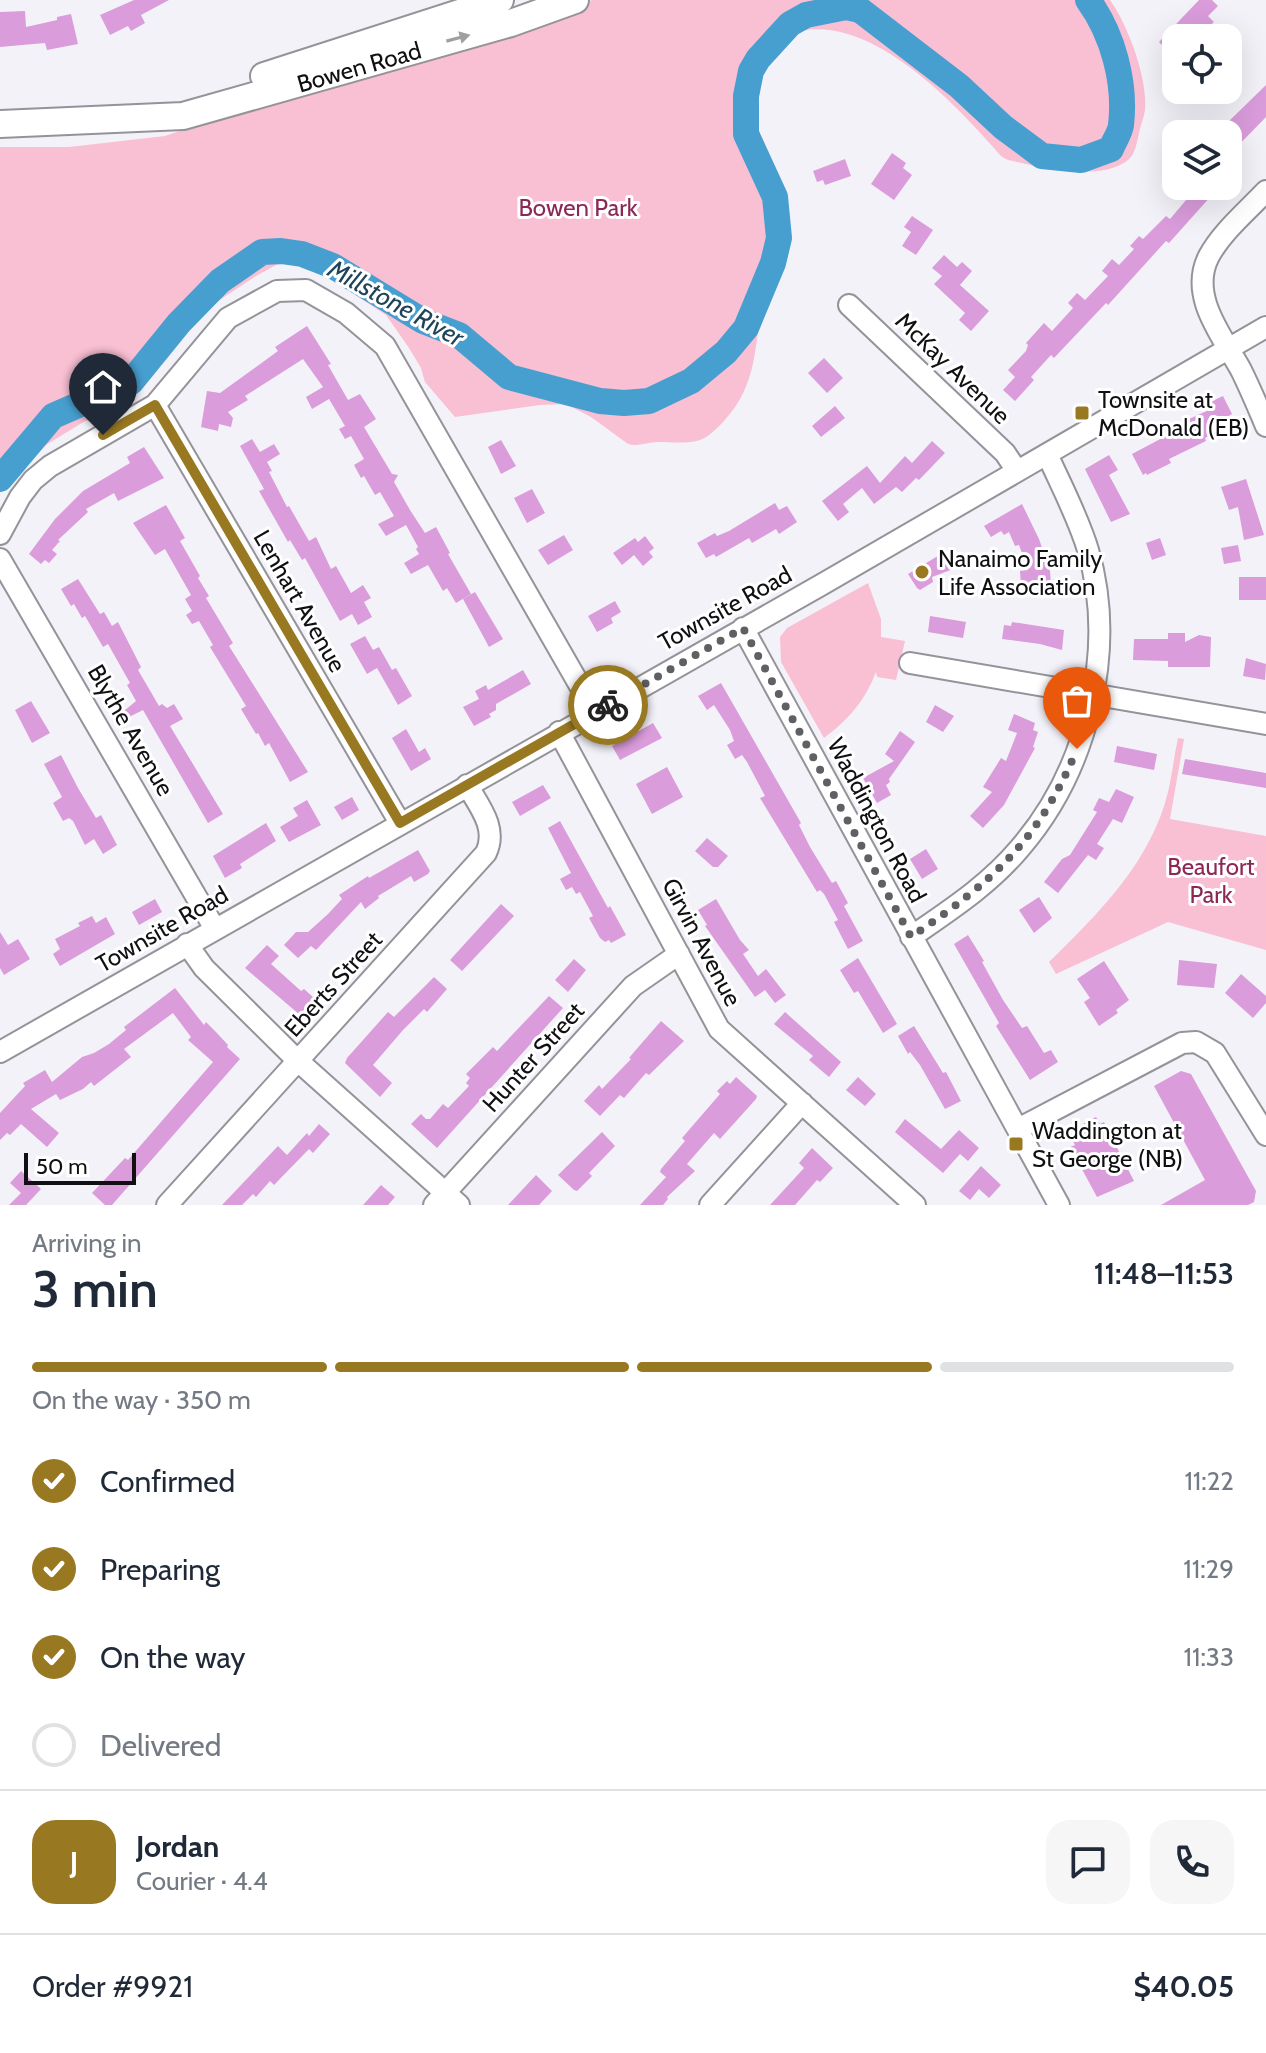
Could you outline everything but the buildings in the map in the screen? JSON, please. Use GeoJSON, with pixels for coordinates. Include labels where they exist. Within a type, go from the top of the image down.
{"type":"FeatureCollection","features":[{"type":"Feature","properties":{"kind":"main road","name":"Bowen Road"},"geometry":{"type":"LineString","coordinates":[[139,116],[500,0]]}},
{"type":"Feature","properties":{"kind":"main road","name":"Bowen Road"},"geometry":{"type":"LineString","coordinates":[[0,124],[183,116],[511,23],[575,0]]}},
{"type":"Feature","properties":{"kind":"street"},"geometry":{"type":"LineString","coordinates":[[1266,191],[1215,247],[1205,268],[1207,309],[1266,426]]}},
{"type":"Feature","properties":{"kind":"street"},"geometry":{"type":"LineString","coordinates":[[0,534],[33,480],[50,466],[155,405],[228,318],[277,291],[306,290],[346,313],[385,346],[595,712]]}},
{"type":"Feature","properties":{"kind":"street","name":"McKay Avenue"},"geometry":{"type":"LineString","coordinates":[[849,305],[1000,449],[1017,471]]}},
{"type":"Feature","properties":{"kind":"street","name":"Townsite Road"},"geometry":{"type":"LineString","coordinates":[[3,1044],[215,929],[1266,327]]}},
{"type":"Feature","properties":{"kind":"street","name":"Lenhart Avenue"},"geometry":{"type":"LineString","coordinates":[[155,405],[400,823]]}},
{"type":"Feature","properties":{"kind":"street"},"geometry":{"type":"LineString","coordinates":[[911,937],[970,896],[1020,848],[1061,786],[1077,749],[1093,694],[1098,662],[1098,625],[1093,578],[1087,549],[1047,454]]}},
{"type":"Feature","properties":{"kind":"street","name":"Blythe Avenue"},"geometry":{"type":"LineString","coordinates":[[0,559],[215,929]]}},
{"type":"Feature","properties":{"kind":"street","name":"Waddington Road"},"geometry":{"type":"LineString","coordinates":[[743,628],[1059,1205]]}},
{"type":"Feature","properties":{"kind":"street"},"geometry":{"type":"LineString","coordinates":[[910,663],[1266,724]]}},
{"type":"Feature","properties":{"kind":"street","name":"Girvin Avenue"},"geometry":{"type":"LineString","coordinates":[[559,732],[719,1029],[915,1205]]}},
{"type":"Feature","properties":{"kind":"street","name":"Eberts Street"},"geometry":{"type":"LineString","coordinates":[[167,1205],[486,853],[491,840],[489,826],[467,785]]}},
{"type":"Feature","properties":{"kind":"street"},"geometry":{"type":"LineString","coordinates":[[187,944],[204,968],[446,1201]]}},
{"type":"Feature","properties":{"kind":"street","name":"Hunter Street"},"geometry":{"type":"LineString","coordinates":[[446,1201],[633,986],[679,954]]}},
{"type":"Feature","properties":{"kind":"street"},"geometry":{"type":"LineString","coordinates":[[1018,1129],[1182,1043],[1196,1042],[1215,1053],[1266,1135]]}},
{"type":"Feature","properties":{"kind":"street"},"geometry":{"type":"LineString","coordinates":[[710,1205],[802,1103]]}},
{"type":"Feature","properties":{"kind":"green space","name":"Bowen Park"},"geometry":{"type":"Polygon","coordinates":[[[593,0],[1110,0],[1135,53],[1143,83],[1144,113],[1134,151],[1122,164],[1110,169],[1081,172],[1035,166],[1002,157],[934,87],[875,45],[844,33],[813,29],[782,37],[758,56],[750,78],[755,120],[774,167],[777,208],[775,241],[753,362],[744,392],[735,407],[707,437],[690,442],[628,444],[591,417],[566,404],[455,417],[425,382],[421,368],[386,315],[326,276],[295,261],[276,265],[256,276],[194,317],[169,343],[150,376],[123,403],[108,415],[85,421],[46,445],[0,488],[0,147],[69,147],[165,136],[312,86],[362,61],[593,0]]]}},
{"type":"Feature","properties":{"kind":"green space"},"geometry":{"type":"Polygon","coordinates":[[[868,583],[881,619],[881,637],[905,641],[896,680],[877,677],[876,672],[855,709],[824,738],[781,662],[780,637],[787,628],[868,583]]]}},
{"type":"Feature","properties":{"kind":"green space","name":"Beaufort Park"},"geometry":{"type":"Polygon","coordinates":[[[1178,738],[1184,739],[1170,819],[1266,836],[1266,950],[1168,922],[1056,974],[1049,962],[1104,906],[1136,864],[1149,841],[1168,792],[1178,738]]]}},
{"type":"Feature","properties":{"kind":"waterway","name":"Millstone River"},"geometry":{"type":"LineString","coordinates":[[0,479],[53,416],[131,382],[179,323],[220,281],[262,252],[302,254],[333,266],[423,321],[459,335],[509,377],[600,401],[649,401],[691,381],[726,352],[746,328],[773,263],[779,238],[775,197],[746,134],[746,96],[751,71],[758,59],[790,24],[806,15],[846,7],[860,10],[959,86],[1003,127],[1042,156],[1081,160],[1111,149],[1120,128],[1122,109],[1119,76],[1111,43],[1088,0]]}},
{"type":"Feature","properties":{"kind":"way so far"},"geometry":{"type":"LineString","coordinates":[[608,705],[743,628],[911,937],[970,896],[1020,848],[1061,786],[1077,749]]}},
{"type":"Feature","properties":{"kind":"place","name":"Townsite at McDonald (EB)"},"geometry":{"type":"Point","coordinates":[1082,413]}},
{"type":"Feature","properties":{"kind":"place","name":"Nanaimo Family Life Association"},"geometry":{"type":"Point","coordinates":[922,572]}},
{"type":"Feature","properties":{"kind":"place","name":"Waddington at St George (NB)"},"geometry":{"type":"Point","coordinates":[1016,1144]}},
{"type":"Feature","properties":{"kind":"route"},"geometry":{"type":"LineString","coordinates":[[103,435],[155,405],[400,823],[608,705]]}}]}
